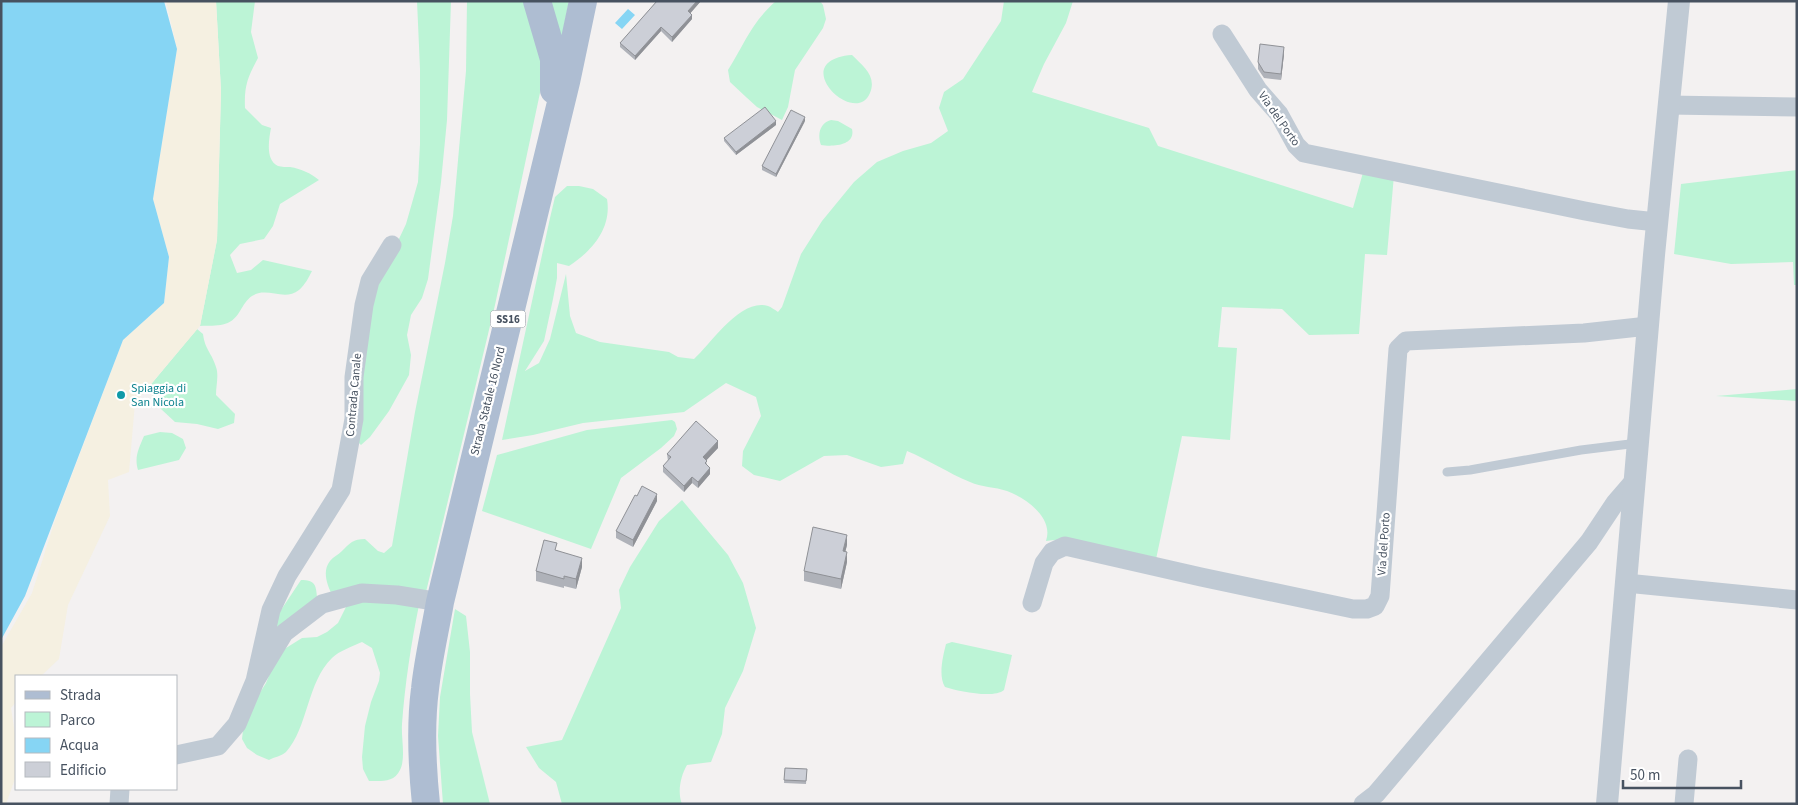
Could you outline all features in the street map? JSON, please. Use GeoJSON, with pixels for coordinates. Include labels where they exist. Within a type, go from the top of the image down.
{"type":"FeatureCollection","features":[{"type":"Feature","properties":{"kind":"main road"},"geometry":{"type":"LineString","coordinates":[[537,1],[554,58],[553,136]]}},
{"type":"Feature","properties":{"kind":"main road","name":"Strada Statale 16 Nord"},"geometry":{"type":"LineString","coordinates":[[426,804],[421,753],[422,718],[425,688],[440,602],[538,200],[582,1]]}},
{"type":"Feature","properties":{"kind":"main road"},"geometry":{"type":"LineString","coordinates":[[538,200],[583,79],[599,1]]}},
{"type":"Feature","properties":{"kind":"street"},"geometry":{"type":"LineString","coordinates":[[1607,804],[1634,481],[1678,1]]}},
{"type":"Feature","properties":{"kind":"street","name":"Via del Porto"},"geometry":{"type":"LineString","coordinates":[[1222,34],[1258,90],[1279,114],[1296,145],[1304,153],[1602,214],[1657,222]]}},
{"type":"Feature","properties":{"kind":"street"},"geometry":{"type":"LineString","coordinates":[[1668,105],[1797,107]]}},
{"type":"Feature","properties":{"kind":"street","name":"Contrada Canale"},"geometry":{"type":"LineString","coordinates":[[255,681],[271,610],[287,576],[342,490],[354,419],[354,377],[364,305],[370,281],[392,245]]}},
{"type":"Feature","properties":{"kind":"street","name":"Via del Porto"},"geometry":{"type":"LineString","coordinates":[[1032,603],[1044,562],[1052,552],[1065,546],[1353,609],[1375,606],[1380,596],[1398,349],[1406,341],[1584,333],[1648,326]]}},
{"type":"Feature","properties":{"kind":"street"},"geometry":{"type":"LineString","coordinates":[[1363,804],[1376,794],[1589,542],[1614,503],[1634,481]]}},
{"type":"Feature","properties":{"kind":"street"},"geometry":{"type":"LineString","coordinates":[[1626,583],[1797,600]]}},
{"type":"Feature","properties":{"kind":"street","name":"Contrada Canale"},"geometry":{"type":"LineString","coordinates":[[178,755],[218,746],[237,724],[255,681],[284,633],[322,604],[362,593],[396,595],[440,602]]}},
{"type":"Feature","properties":{"kind":"street"},"geometry":{"type":"LineString","coordinates":[[1684,804],[1688,759]]}},
{"type":"Feature","properties":{"kind":"street"},"geometry":{"type":"LineString","coordinates":[[119,804],[120,790]]}},
{"type":"Feature","properties":{"kind":"lane"},"geometry":{"type":"LineString","coordinates":[[1447,472],[1470,470],[1581,450],[1638,443]]}},
{"type":"Feature","properties":{"kind":"green space"},"geometry":{"type":"Polygon","coordinates":[[[216,1],[255,1],[251,32],[258,58],[247,82],[245,108],[262,125],[271,128],[269,149],[274,163],[279,166],[302,170],[319,180],[280,204],[273,226],[264,239],[240,244],[230,255],[237,273],[251,270],[263,260],[312,271],[303,286],[299,290],[287,295],[258,293],[248,299],[236,316],[228,323],[200,326],[217,240],[221,91],[216,1]]]}},
{"type":"Feature","properties":{"kind":"green space"},"geometry":{"type":"Polygon","coordinates":[[[417,1],[451,1],[447,120],[441,182],[428,279],[422,298],[411,315],[407,335],[411,355],[409,375],[389,411],[370,437],[361,445],[354,438],[365,311],[406,224],[418,182],[420,69],[417,1]]]}},
{"type":"Feature","properties":{"kind":"green space"},"geometry":{"type":"Polygon","coordinates":[[[467,1],[524,1],[540,45],[544,74],[495,305],[426,592],[332,595],[326,578],[326,569],[331,560],[340,552],[355,541],[365,539],[378,551],[384,553],[392,546],[415,412],[453,216],[466,71],[467,1]]]}},
{"type":"Feature","properties":{"kind":"green space"},"geometry":{"type":"Polygon","coordinates":[[[539,1],[569,1],[557,61],[539,1]]]}},
{"type":"Feature","properties":{"kind":"green space"},"geometry":{"type":"Polygon","coordinates":[[[776,1],[820,1],[823,5],[826,19],[823,28],[795,70],[788,107],[782,120],[757,107],[746,97],[730,82],[728,70],[754,25],[776,1]]]}},
{"type":"Feature","properties":{"kind":"green space"},"geometry":{"type":"Polygon","coordinates":[[[1004,1],[1073,1],[1066,23],[1044,64],[1032,92],[1149,128],[1158,146],[1353,208],[1364,169],[1394,175],[1387,255],[1365,254],[1359,334],[1309,335],[1282,309],[1222,307],[1218,347],[1237,348],[1230,440],[1182,436],[1155,564],[1086,543],[1058,540],[1046,541],[1046,524],[1037,510],[1030,504],[1007,491],[970,482],[907,451],[903,464],[881,467],[847,455],[824,456],[780,481],[754,475],[742,466],[743,451],[761,416],[756,397],[726,383],[684,412],[583,423],[502,440],[555,197],[567,186],[593,189],[607,199],[608,210],[606,220],[598,238],[585,253],[569,266],[557,263],[557,278],[544,341],[525,371],[539,363],[550,339],[566,274],[570,316],[576,333],[600,342],[669,352],[678,357],[694,359],[727,324],[747,309],[757,305],[768,306],[778,312],[782,307],[801,254],[822,221],[854,182],[877,162],[903,151],[931,143],[948,131],[939,108],[944,92],[963,79],[1001,21],[1004,1]]]}},
{"type":"Feature","properties":{"kind":"green space"},"geometry":{"type":"Polygon","coordinates":[[[852,55],[868,72],[872,81],[870,93],[862,102],[851,103],[840,98],[830,89],[824,79],[824,68],[833,60],[852,55]]]}},
{"type":"Feature","properties":{"kind":"green space"},"geometry":{"type":"Polygon","coordinates":[[[827,121],[838,121],[852,129],[852,135],[847,142],[831,146],[821,145],[820,130],[827,121]]]}},
{"type":"Feature","properties":{"kind":"green space"},"geometry":{"type":"Polygon","coordinates":[[[1797,170],[1797,285],[1794,285],[1793,262],[1731,264],[1674,254],[1681,184],[1797,170]]]}},
{"type":"Feature","properties":{"kind":"green space"},"geometry":{"type":"Polygon","coordinates":[[[197,329],[203,334],[205,344],[217,370],[216,395],[235,414],[234,423],[218,429],[197,424],[175,422],[161,409],[148,388],[197,329]]]}},
{"type":"Feature","properties":{"kind":"green space"},"geometry":{"type":"Polygon","coordinates":[[[1797,389],[1797,401],[1716,396],[1797,389]]]}},
{"type":"Feature","properties":{"kind":"green space"},"geometry":{"type":"Polygon","coordinates":[[[672,420],[675,422],[677,429],[674,436],[621,478],[591,549],[482,511],[497,455],[587,430],[672,420]]]}},
{"type":"Feature","properties":{"kind":"green space"},"geometry":{"type":"Polygon","coordinates":[[[160,432],[172,433],[183,439],[186,448],[179,460],[138,470],[137,457],[144,436],[160,432]]]}},
{"type":"Feature","properties":{"kind":"green space"},"geometry":{"type":"Polygon","coordinates":[[[682,500],[728,555],[743,583],[756,628],[743,671],[725,708],[722,734],[711,762],[687,765],[680,784],[682,804],[562,804],[556,782],[539,768],[526,747],[562,740],[621,608],[619,590],[630,567],[659,521],[682,500]]]}},
{"type":"Feature","properties":{"kind":"green space"},"geometry":{"type":"Polygon","coordinates":[[[301,580],[314,584],[317,597],[257,652],[275,619],[301,580]]]}},
{"type":"Feature","properties":{"kind":"green space"},"geometry":{"type":"Polygon","coordinates":[[[359,598],[419,605],[405,694],[402,724],[403,760],[400,770],[390,779],[369,781],[363,769],[362,757],[365,726],[380,673],[372,648],[362,642],[338,653],[324,668],[317,679],[299,731],[286,752],[269,760],[257,755],[247,748],[242,739],[243,730],[275,661],[286,648],[302,638],[317,637],[327,632],[338,623],[346,607],[359,598]]]}},
{"type":"Feature","properties":{"kind":"green space"},"geometry":{"type":"Polygon","coordinates":[[[455,609],[466,616],[470,652],[472,732],[490,804],[443,804],[438,736],[440,697],[455,609]]]}},
{"type":"Feature","properties":{"kind":"green space"},"geometry":{"type":"Polygon","coordinates":[[[952,642],[1012,655],[1004,690],[999,693],[984,694],[945,687],[941,672],[946,644],[952,642]]]}},
{"type":"Feature","properties":{"kind":"sand","name":"Spiaggia di San Nicola"},"geometry":{"type":"Polygon","coordinates":[[[166,1],[216,1],[221,91],[217,240],[200,326],[135,403],[129,472],[108,480],[110,516],[68,605],[59,659],[42,675],[15,675],[15,703],[11,708],[15,734],[15,779],[6,804],[1,804],[1,647],[32,593],[56,517],[123,340],[164,303],[169,257],[153,199],[177,49],[166,1]]]}},
{"type":"Feature","properties":{"kind":"water"},"geometry":{"type":"Polygon","coordinates":[[[1,1],[164,1],[177,49],[153,199],[169,257],[164,303],[123,340],[25,596],[1,640],[1,1]]]}},
{"type":"Feature","properties":{"kind":"water"},"geometry":{"type":"Polygon","coordinates":[[[628,9],[635,15],[622,29],[615,23],[628,9]]]}},
{"type":"Feature","properties":{"kind":"building"},"geometry":{"type":"Polygon","coordinates":[[[657,1],[697,1],[688,11],[692,15],[672,37],[661,27],[635,56],[620,43],[657,1]]]}},
{"type":"Feature","properties":{"kind":"building"},"geometry":{"type":"Polygon","coordinates":[[[1260,44],[1284,47],[1281,74],[1264,72],[1258,62],[1260,44]]]}},
{"type":"Feature","properties":{"kind":"building"},"geometry":{"type":"Polygon","coordinates":[[[765,107],[776,121],[736,152],[724,138],[765,107]]]}},
{"type":"Feature","properties":{"kind":"building"},"geometry":{"type":"Polygon","coordinates":[[[791,110],[805,117],[776,174],[762,166],[791,110]]]}},
{"type":"Feature","properties":{"kind":"building"},"geometry":{"type":"Polygon","coordinates":[[[696,421],[718,441],[703,457],[707,461],[705,463],[710,468],[698,482],[692,477],[684,486],[663,466],[671,457],[667,454],[696,421]]]}},
{"type":"Feature","properties":{"kind":"building"},"geometry":{"type":"Polygon","coordinates":[[[642,486],[657,494],[633,540],[616,531],[635,495],[637,496],[642,486]]]}},
{"type":"Feature","properties":{"kind":"building"},"geometry":{"type":"Polygon","coordinates":[[[813,527],[847,535],[843,551],[847,552],[841,579],[804,571],[813,527]]]}},
{"type":"Feature","properties":{"kind":"building"},"geometry":{"type":"Polygon","coordinates":[[[544,540],[557,543],[555,550],[582,558],[576,579],[564,576],[564,579],[536,571],[544,540]]]}},
{"type":"Feature","properties":{"kind":"building"},"geometry":{"type":"Polygon","coordinates":[[[785,768],[807,769],[806,781],[784,780],[785,768]]]}},
{"type":"Feature","properties":{"kind":"place","name":"Spiaggia di San Nicola"},"geometry":{"type":"Point","coordinates":[121,395]}}]}
